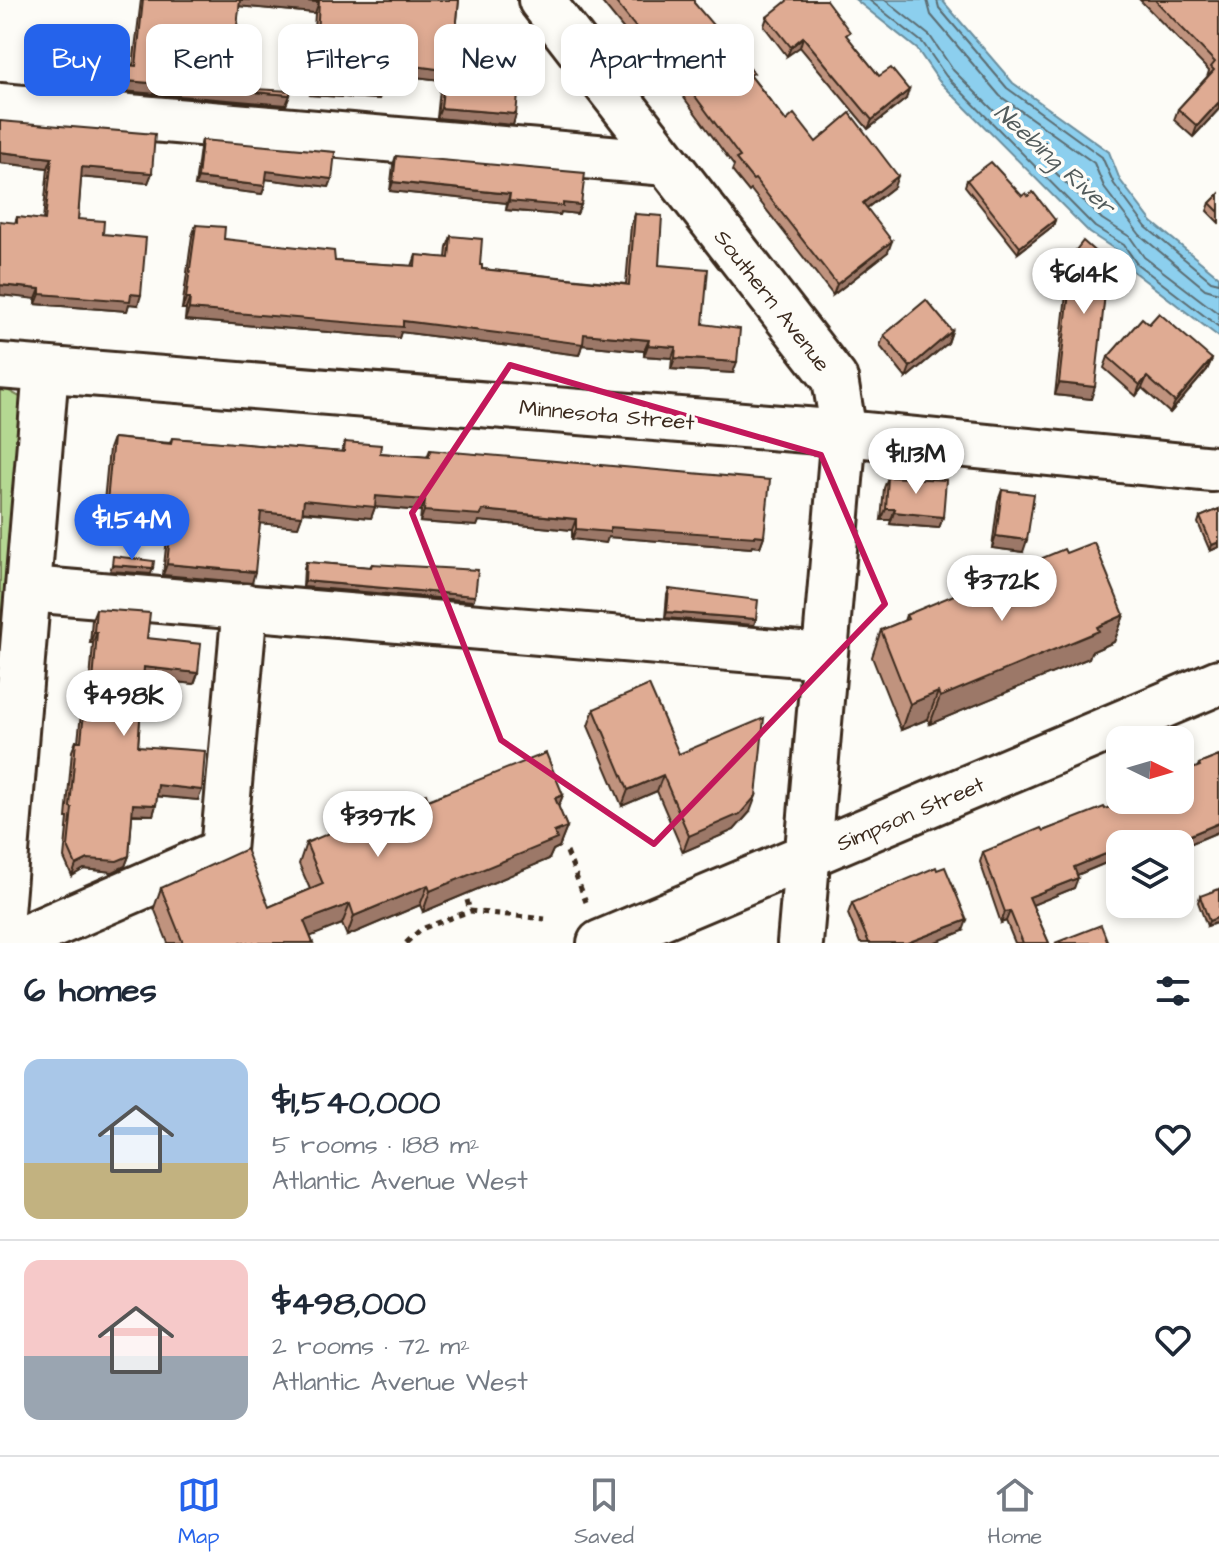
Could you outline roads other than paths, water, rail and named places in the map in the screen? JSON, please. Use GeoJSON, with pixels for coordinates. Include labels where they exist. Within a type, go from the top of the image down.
{"type":"FeatureCollection","features":[{"type":"Feature","properties":{"kind":"street","name":"Southern Avenue"},"geometry":{"type":"LineString","coordinates":[[541,0],[835,379],[844,433],[800,943]]}},
{"type":"Feature","properties":{"kind":"street"},"geometry":{"type":"LineString","coordinates":[[0,106],[667,163]]}},
{"type":"Feature","properties":{"kind":"street","name":"Minnesota Street"},"geometry":{"type":"LineString","coordinates":[[0,366],[844,433],[1213,469]]}},
{"type":"Feature","properties":{"kind":"street"},"geometry":{"type":"LineString","coordinates":[[0,925],[5,811],[29,589],[46,370]]}},
{"type":"Feature","properties":{"kind":"street"},"geometry":{"type":"LineString","coordinates":[[29,589],[824,656]]}},
{"type":"Feature","properties":{"kind":"street"},"geometry":{"type":"LineString","coordinates":[[12,943],[223,851],[245,606]]}},
{"type":"Feature","properties":{"kind":"street","name":"Simpson Street"},"geometry":{"type":"LineString","coordinates":[[600,943],[1219,682]]}},
{"type":"Feature","properties":{"kind":"water","name":"Neebing River"},"geometry":{"type":"Polygon","coordinates":[[[856,0],[942,0],[1013,83],[1109,152],[1120,180],[1152,222],[1219,277],[1219,337],[1130,269],[1119,252],[1090,233],[939,81],[917,49],[856,0]]]}}]}
